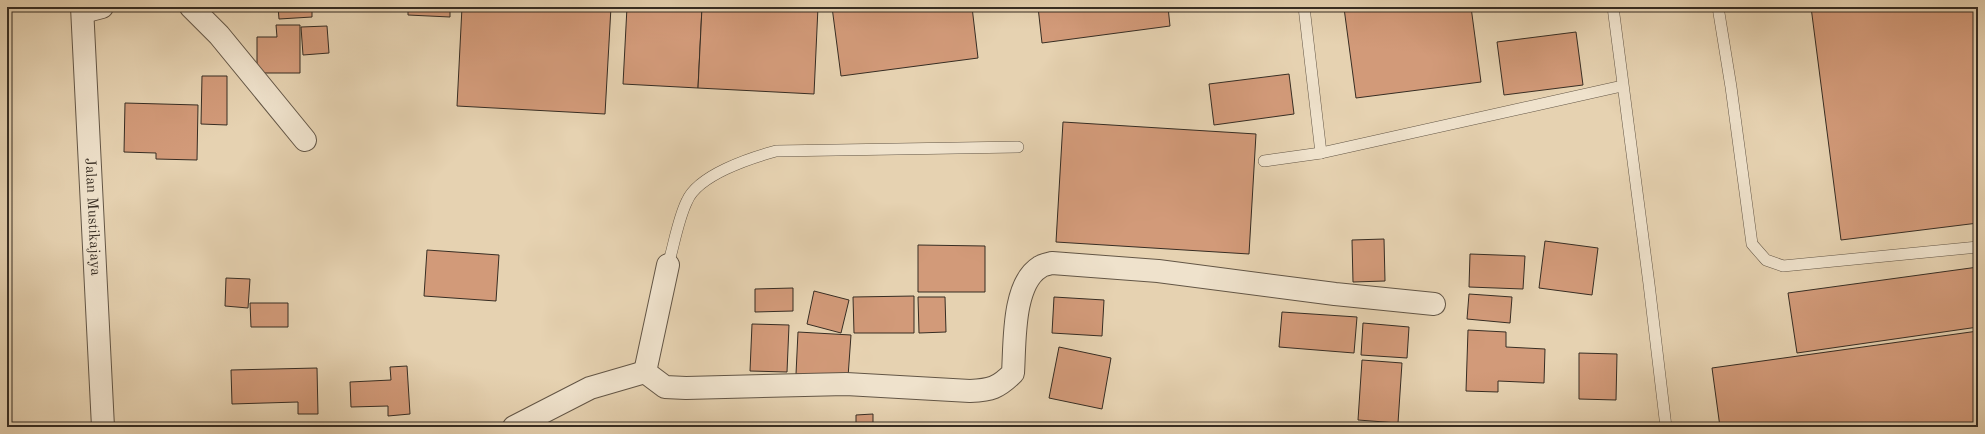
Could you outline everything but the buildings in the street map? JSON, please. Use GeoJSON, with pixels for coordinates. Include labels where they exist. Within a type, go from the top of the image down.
{"type":"FeatureCollection","features":[{"type":"Feature","properties":{"kind":"street"},"geometry":{"type":"LineString","coordinates":[[191,7],[219,36],[306,140]]}},
{"type":"Feature","properties":{"kind":"street","name":"Jalan Mustikajaya"},"geometry":{"type":"LineString","coordinates":[[89,9],[103,427]]}},
{"type":"Feature","properties":{"kind":"street"},"geometry":{"type":"LineString","coordinates":[[645,372],[665,387],[672,388],[846,384],[970,391],[986,390],[1000,386],[1013,373],[1018,307],[1024,286],[1031,275],[1040,267],[1052,263],[1158,272],[1335,294],[1434,304]]}},
{"type":"Feature","properties":{"kind":"street"},"geometry":{"type":"LineString","coordinates":[[645,372],[668,265]]}},
{"type":"Feature","properties":{"kind":"street"},"geometry":{"type":"LineString","coordinates":[[514,427],[590,388],[645,372]]}},
{"type":"Feature","properties":{"kind":"lane"},"geometry":{"type":"LineString","coordinates":[[1304,7],[1321,153]]}},
{"type":"Feature","properties":{"kind":"lane"},"geometry":{"type":"LineString","coordinates":[[1613,7],[1666,427]]}},
{"type":"Feature","properties":{"kind":"lane"},"geometry":{"type":"LineString","coordinates":[[1718,7],[1731,87],[1752,244],[1766,260],[1783,266],[1978,247]]}},
{"type":"Feature","properties":{"kind":"lane"},"geometry":{"type":"LineString","coordinates":[[1264,161],[1321,153],[1622,86]]}},
{"type":"Feature","properties":{"kind":"lane"},"geometry":{"type":"LineString","coordinates":[[668,265],[687,200],[698,186],[739,163],[759,156],[776,151],[1018,147]]}}]}
